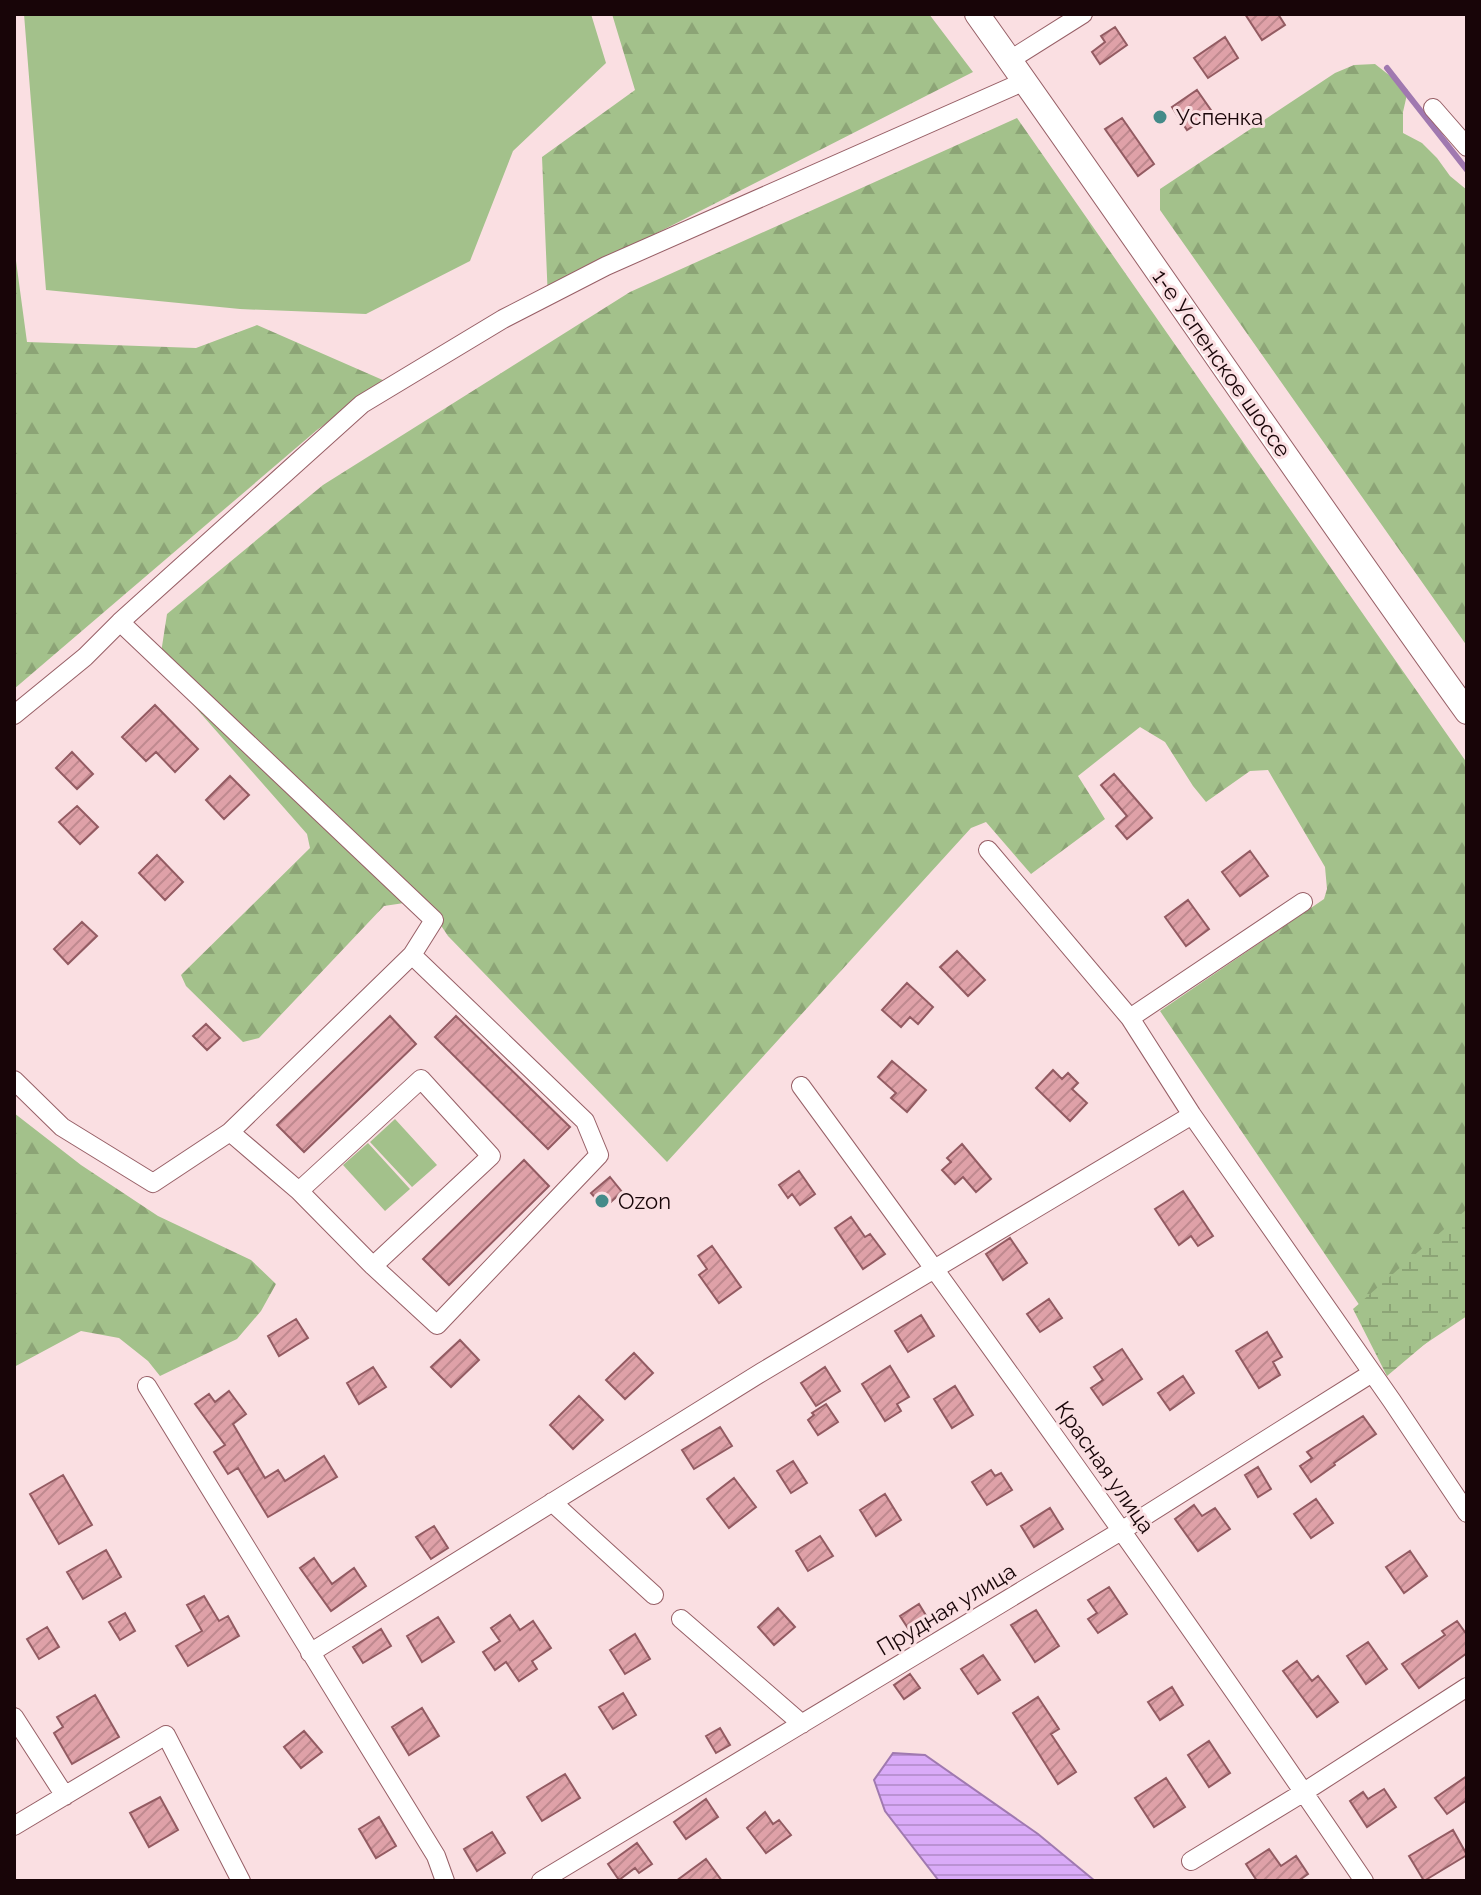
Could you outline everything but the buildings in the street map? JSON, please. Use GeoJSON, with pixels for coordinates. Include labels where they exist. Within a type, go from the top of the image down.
{"type":"FeatureCollection","features":[{"type":"Feature","properties":{"kind":"main road","name":"1-е Успенское шоссе"},"geometry":{"type":"LineString","coordinates":[[977,14],[1467,712]]}},
{"type":"Feature","properties":{"kind":"street"},"geometry":{"type":"LineString","coordinates":[[1010,60],[1083,14]]}},
{"type":"Feature","properties":{"kind":"street"},"geometry":{"type":"LineString","coordinates":[[14,715],[85,657],[362,404],[490,327],[606,266],[1025,81]]}},
{"type":"Feature","properties":{"kind":"street"},"geometry":{"type":"LineString","coordinates":[[1433,108],[1467,147]]}},
{"type":"Feature","properties":{"kind":"street"},"geometry":{"type":"LineString","coordinates":[[14,1080],[62,1127],[153,1183],[230,1132],[412,955],[434,920],[120,622]]}},
{"type":"Feature","properties":{"kind":"street"},"geometry":{"type":"LineString","coordinates":[[988,850],[1130,1018],[1192,1115],[1467,1513]]}},
{"type":"Feature","properties":{"kind":"street"},"geometry":{"type":"LineString","coordinates":[[1130,1018],[1303,902]]}},
{"type":"Feature","properties":{"kind":"street"},"geometry":{"type":"LineString","coordinates":[[230,1132],[299,1191],[437,1325],[599,1155],[585,1121],[412,955]]}},
{"type":"Feature","properties":{"kind":"street"},"geometry":{"type":"LineString","coordinates":[[299,1191],[421,1079],[491,1156],[373,1266]]}},
{"type":"Feature","properties":{"kind":"street","name":"Красная улица"},"geometry":{"type":"LineString","coordinates":[[801,1086],[1121,1531],[1364,1881]]}},
{"type":"Feature","properties":{"kind":"street"},"geometry":{"type":"LineString","coordinates":[[310,1653],[552,1502],[1192,1115]]}},
{"type":"Feature","properties":{"kind":"street","name":"Прудная улица"},"geometry":{"type":"LineString","coordinates":[[541,1881],[1121,1531],[1372,1373]]}},
{"type":"Feature","properties":{"kind":"street"},"geometry":{"type":"LineString","coordinates":[[147,1386],[436,1856],[445,1881]]}},
{"type":"Feature","properties":{"kind":"street"},"geometry":{"type":"LineString","coordinates":[[552,1502],[654,1595]]}},
{"type":"Feature","properties":{"kind":"street"},"geometry":{"type":"LineString","coordinates":[[681,1619],[802,1724]]}},
{"type":"Feature","properties":{"kind":"street"},"geometry":{"type":"LineString","coordinates":[[1191,1861],[1467,1687]]}},
{"type":"Feature","properties":{"kind":"street"},"geometry":{"type":"LineString","coordinates":[[14,1717],[65,1796]]}},
{"type":"Feature","properties":{"kind":"street"},"geometry":{"type":"LineString","coordinates":[[14,1826],[166,1735],[241,1881]]}},
{"type":"Feature","properties":{"kind":"green space"},"geometry":{"type":"Polygon","coordinates":[[[24,14],[591,14],[606,63],[513,151],[470,261],[366,314],[240,309],[46,290],[24,14]]]}},
{"type":"Feature","properties":{"kind":"green space"},"geometry":{"type":"Polygon","coordinates":[[[612,14],[929,14],[973,72],[604,260],[548,300],[542,157],[635,90],[612,14]]]}},
{"type":"Feature","properties":{"kind":"green space"},"geometry":{"type":"Polygon","coordinates":[[[1375,64],[1408,90],[1403,112],[1403,133],[1422,143],[1450,176],[1467,190],[1467,646],[1160,210],[1160,189],[1335,73],[1354,65],[1375,64]]]}},
{"type":"Feature","properties":{"kind":"green space"},"geometry":{"type":"Polygon","coordinates":[[[1017,118],[1467,763],[1467,1316],[1398,1362],[1160,1011],[1324,899],[1327,889],[1325,867],[1268,770],[1250,771],[1206,802],[1165,742],[1140,727],[1078,776],[1105,819],[1031,874],[986,822],[971,828],[667,1162],[448,936],[424,900],[384,906],[259,1038],[243,1042],[186,986],[181,975],[310,848],[307,834],[159,666],[167,614],[323,485],[630,292],[1017,118]]]}},
{"type":"Feature","properties":{"kind":"green space"},"geometry":{"type":"Polygon","coordinates":[[[14,246],[27,342],[196,348],[257,325],[385,381],[317,430],[14,689],[14,246]]]}},
{"type":"Feature","properties":{"kind":"green space"},"geometry":{"type":"Polygon","coordinates":[[[14,1113],[81,1165],[158,1216],[251,1260],[276,1284],[261,1311],[237,1339],[160,1376],[148,1361],[119,1338],[81,1331],[14,1367],[14,1113]]]}},
{"type":"Feature","properties":{"kind":"green space"},"geometry":{"type":"Polygon","coordinates":[[[395,1119],[437,1165],[412,1187],[370,1142],[395,1119]]]}},
{"type":"Feature","properties":{"kind":"green space"},"geometry":{"type":"Polygon","coordinates":[[[368,1143],[410,1189],[385,1211],[343,1165],[368,1143]]]}},
{"type":"Feature","properties":{"kind":"green space"},"geometry":{"type":"Polygon","coordinates":[[[1467,1209],[1467,1312],[1387,1376],[1353,1309],[1467,1209]]]}},
{"type":"Feature","properties":{"kind":"shaded area"},"geometry":{"type":"Polygon","coordinates":[[[893,1753],[925,1755],[1038,1834],[1095,1881],[939,1881],[885,1811],[874,1780],[893,1753]]]}},
{"type":"Feature","properties":{"kind":"waterway"},"geometry":{"type":"LineString","coordinates":[[1387,68],[1467,170]]}},
{"type":"Feature","properties":{"kind":"place","name":"Успенка"},"geometry":{"type":"Point","coordinates":[1160,117]}},
{"type":"Feature","properties":{"kind":"place","name":"Ozon"},"geometry":{"type":"Point","coordinates":[602,1201]}}]}
